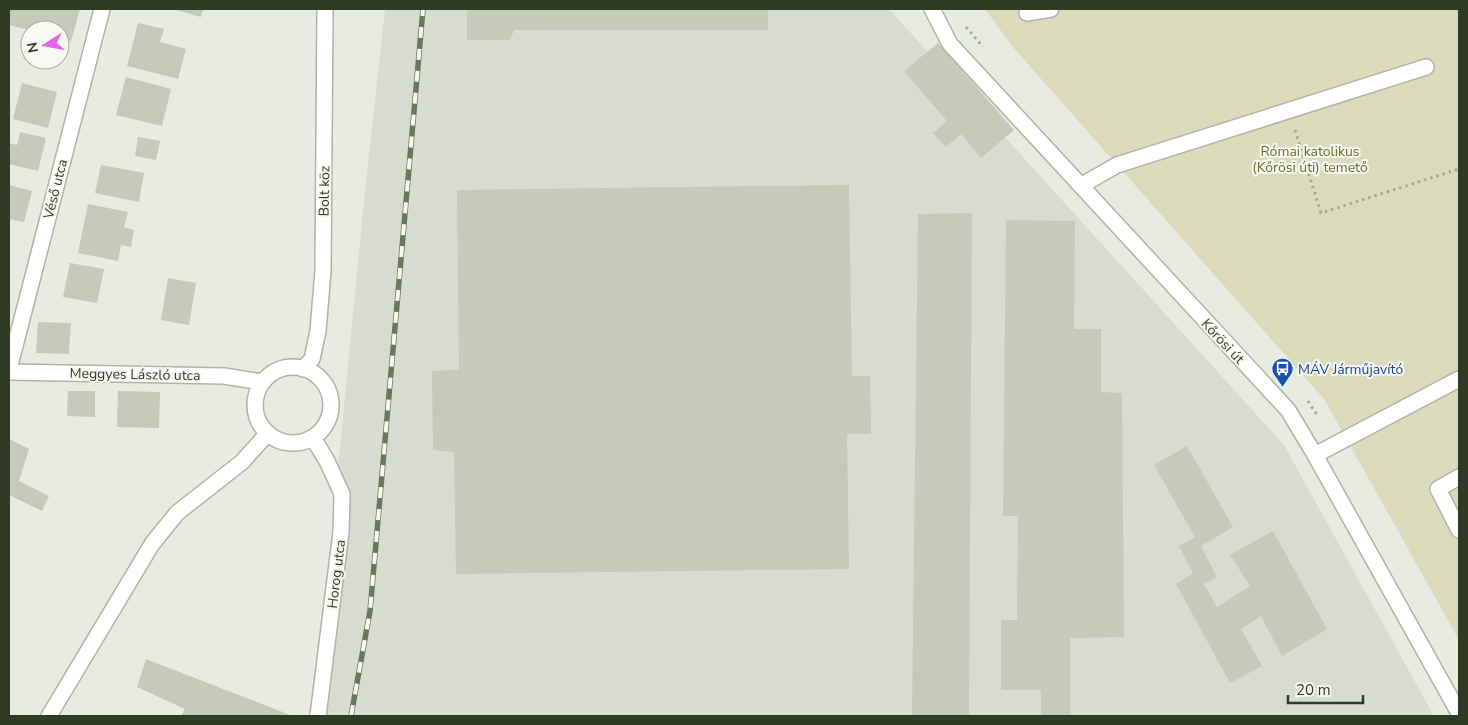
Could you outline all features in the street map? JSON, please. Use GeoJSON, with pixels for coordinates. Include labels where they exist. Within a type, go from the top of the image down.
{"type":"FeatureCollection","features":[{"type":"Feature","properties":{"kind":"street","name":"Véső utca"},"geometry":{"type":"LineString","coordinates":[[9,371],[102,9]]}},
{"type":"Feature","properties":{"kind":"street","name":"Bolt köz"},"geometry":{"type":"LineString","coordinates":[[303,369],[312,359],[318,331],[323,271],[326,9]]}},
{"type":"Feature","properties":{"kind":"street","name":"Kőrösi út"},"geometry":{"type":"LineString","coordinates":[[932,9],[950,44],[1082,185],[1196,313],[1288,410],[1459,713]]}},
{"type":"Feature","properties":{"kind":"street"},"geometry":{"type":"LineString","coordinates":[[1027,13],[1051,9]]}},
{"type":"Feature","properties":{"kind":"street"},"geometry":{"type":"LineString","coordinates":[[1082,185],[1117,165],[1426,67]]}},
{"type":"Feature","properties":{"kind":"street"},"geometry":{"type":"LineString","coordinates":[[285,368],[303,369],[322,381],[331,400],[328,422],[313,438],[294,443],[285,442],[268,433],[256,414],[254,403],[262,382],[268,375],[285,368]]}},
{"type":"Feature","properties":{"kind":"street","name":"Meggyes László utca"},"geometry":{"type":"LineString","coordinates":[[9,371],[224,376],[262,382]]}},
{"type":"Feature","properties":{"kind":"street"},"geometry":{"type":"LineString","coordinates":[[1315,455],[1459,379]]}},
{"type":"Feature","properties":{"kind":"street"},"geometry":{"type":"LineString","coordinates":[[50,716],[152,544],[177,513],[242,462],[268,433]]}},
{"type":"Feature","properties":{"kind":"street","name":"Horog utca"},"geometry":{"type":"LineString","coordinates":[[313,438],[327,461],[342,494],[341,532],[318,716]]}},
{"type":"Feature","properties":{"kind":"street"},"geometry":{"type":"LineString","coordinates":[[1459,477],[1438,489],[1459,530]]}},
{"type":"Feature","properties":{"kind":"path"},"geometry":{"type":"LineString","coordinates":[[1289,112],[1321,213],[1459,169]]}},
{"type":"Feature","properties":{"kind":"shaded area"},"geometry":{"type":"Polygon","coordinates":[[[385,9],[889,9],[1284,445],[1434,716],[314,716],[364,201],[385,9]]]}},
{"type":"Feature","properties":{"kind":"green space","name":"Római katolikus (Kőrösi úti) temető"},"geometry":{"type":"Polygon","coordinates":[[[985,9],[1459,9],[1459,640],[1324,399],[1012,46],[985,9]]]}},
{"type":"Feature","properties":{"kind":"building"},"geometry":{"type":"Polygon","coordinates":[[[10,9],[80,9],[71,41],[70,20],[20,20],[20,28],[9,25],[10,9]]]}},
{"type":"Feature","properties":{"kind":"building"},"geometry":{"type":"Polygon","coordinates":[[[172,9],[203,9],[201,17],[172,9]]]}},
{"type":"Feature","properties":{"kind":"building"},"geometry":{"type":"Polygon","coordinates":[[[467,9],[768,9],[768,30],[514,30],[510,40],[467,40],[467,9]]]}},
{"type":"Feature","properties":{"kind":"building"},"geometry":{"type":"Polygon","coordinates":[[[138,23],[164,29],[160,42],[186,49],[178,79],[127,66],[138,23]]]}},
{"type":"Feature","properties":{"kind":"building"},"geometry":{"type":"Polygon","coordinates":[[[938,43],[1014,130],[981,158],[961,134],[946,147],[933,133],[947,121],[904,71],[938,43]]]}},
{"type":"Feature","properties":{"kind":"building"},"geometry":{"type":"Polygon","coordinates":[[[126,77],[171,89],[162,126],[116,115],[126,77]]]}},
{"type":"Feature","properties":{"kind":"building"},"geometry":{"type":"Polygon","coordinates":[[[22,83],[57,92],[48,128],[13,119],[22,83]]]}},
{"type":"Feature","properties":{"kind":"building"},"geometry":{"type":"Polygon","coordinates":[[[20,132],[46,138],[38,171],[9,164],[9,143],[17,145],[20,132]]]}},
{"type":"Feature","properties":{"kind":"building"},"geometry":{"type":"Polygon","coordinates":[[[138,137],[160,141],[156,160],[135,156],[138,137]]]}},
{"type":"Feature","properties":{"kind":"building"},"geometry":{"type":"Polygon","coordinates":[[[101,165],[144,173],[139,202],[95,193],[101,165]]]}},
{"type":"Feature","properties":{"kind":"building"},"geometry":{"type":"Polygon","coordinates":[[[9,185],[32,191],[24,222],[9,219],[9,185]]]}},
{"type":"Feature","properties":{"kind":"building"},"geometry":{"type":"Polygon","coordinates":[[[849,185],[852,376],[870,376],[871,434],[847,434],[849,569],[456,574],[454,452],[433,450],[432,371],[459,370],[457,190],[849,185]]]}},
{"type":"Feature","properties":{"kind":"building"},"geometry":{"type":"Polygon","coordinates":[[[88,204],[128,212],[124,227],[134,230],[131,247],[121,245],[118,261],[78,253],[88,204]]]}},
{"type":"Feature","properties":{"kind":"building"},"geometry":{"type":"Polygon","coordinates":[[[972,213],[969,716],[912,716],[918,214],[972,213]]]}},
{"type":"Feature","properties":{"kind":"building"},"geometry":{"type":"Polygon","coordinates":[[[1006,220],[1075,221],[1074,329],[1101,329],[1101,392],[1122,393],[1124,637],[1070,638],[1070,716],[1041,716],[1041,690],[1001,690],[1001,620],[1017,620],[1018,516],[1003,516],[1006,220]]]}},
{"type":"Feature","properties":{"kind":"building"},"geometry":{"type":"Polygon","coordinates":[[[70,263],[104,269],[97,303],[63,297],[70,263]]]}},
{"type":"Feature","properties":{"kind":"building"},"geometry":{"type":"Polygon","coordinates":[[[168,278],[196,283],[189,325],[161,320],[168,278]]]}},
{"type":"Feature","properties":{"kind":"building"},"geometry":{"type":"Polygon","coordinates":[[[38,322],[71,323],[69,354],[36,353],[38,322]]]}},
{"type":"Feature","properties":{"kind":"building"},"geometry":{"type":"Polygon","coordinates":[[[68,391],[95,391],[95,417],[67,416],[68,391]]]}},
{"type":"Feature","properties":{"kind":"building"},"geometry":{"type":"Polygon","coordinates":[[[118,391],[160,392],[159,428],[117,427],[118,391]]]}},
{"type":"Feature","properties":{"kind":"building"},"geometry":{"type":"Polygon","coordinates":[[[9,439],[29,449],[19,481],[49,496],[42,511],[9,495],[9,439]]]}},
{"type":"Feature","properties":{"kind":"building"},"geometry":{"type":"Polygon","coordinates":[[[1187,446],[1233,527],[1201,546],[1217,577],[1204,584],[1217,607],[1250,586],[1230,555],[1273,531],[1327,629],[1282,656],[1261,616],[1241,629],[1262,666],[1230,683],[1176,584],[1193,573],[1179,546],[1195,537],[1154,465],[1187,446]]]}},
{"type":"Feature","properties":{"kind":"building"},"geometry":{"type":"Polygon","coordinates":[[[146,659],[293,716],[181,716],[185,709],[137,687],[146,659]]]}},
{"type":"Feature","properties":{"kind":"railway"},"geometry":{"type":"LineString","coordinates":[[351,716],[370,611],[423,9]]}},
{"type":"Feature","properties":{"kind":"place","name":"MÁV Járműjavító"},"geometry":{"type":"Point","coordinates":[1282,388]}}]}
